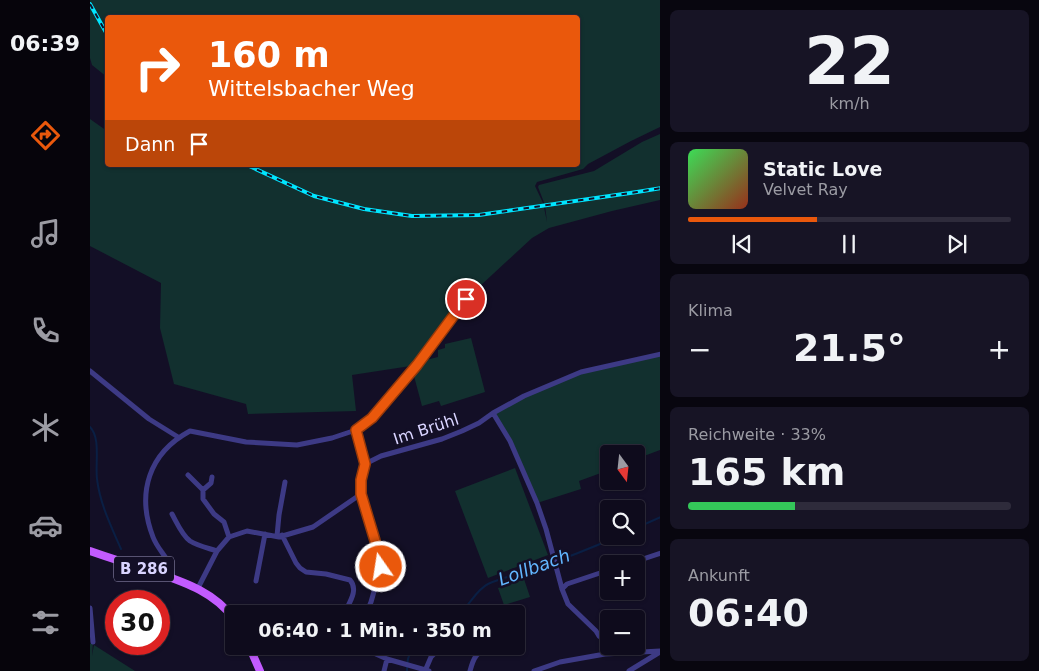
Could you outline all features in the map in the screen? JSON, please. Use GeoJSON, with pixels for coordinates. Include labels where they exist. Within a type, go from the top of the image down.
{"type":"FeatureCollection","features":[{"type":"Feature","properties":{"kind":"main road","name":"B 286"},"geometry":{"type":"LineString","coordinates":[[90,551],[198,588],[225,607]]}},
{"type":"Feature","properties":{"kind":"main road"},"geometry":{"type":"LineString","coordinates":[[252,655],[260,671]]}},
{"type":"Feature","properties":{"kind":"street"},"geometry":{"type":"LineString","coordinates":[[173,578],[171,568],[153,538],[147,516],[146,502],[146,488],[150,474],[156,460],[166,447],[190,430],[246,442],[297,445],[356,430],[372,418],[417,365],[466,299]]}},
{"type":"Feature","properties":{"kind":"street","name":"Im Brühl"},"geometry":{"type":"LineString","coordinates":[[365,464],[381,456],[442,439],[462,431],[524,396],[581,372],[660,354]]}},
{"type":"Feature","properties":{"kind":"street"},"geometry":{"type":"LineString","coordinates":[[90,371],[149,419],[178,437]]}},
{"type":"Feature","properties":{"kind":"street"},"geometry":{"type":"LineString","coordinates":[[493,413],[510,441],[537,503],[568,604],[600,636]]}},
{"type":"Feature","properties":{"kind":"street"},"geometry":{"type":"LineString","coordinates":[[356,430],[365,464],[361,480],[361,494],[381,567],[370,605]]}},
{"type":"Feature","properties":{"kind":"street"},"geometry":{"type":"LineString","coordinates":[[188,475],[203,490],[203,499],[214,514],[224,522],[229,537]]}},
{"type":"Feature","properties":{"kind":"street"},"geometry":{"type":"LineString","coordinates":[[203,490],[212,482],[212,477]]}},
{"type":"Feature","properties":{"kind":"street"},"geometry":{"type":"LineString","coordinates":[[285,482],[279,515],[280,536],[296,563],[306,572],[326,574],[353,582],[355,586],[354,592],[348,605]]}},
{"type":"Feature","properties":{"kind":"street"},"geometry":{"type":"LineString","coordinates":[[198,588],[217,551],[229,537],[247,531],[280,536],[313,528],[361,494]]}},
{"type":"Feature","properties":{"kind":"street"},"geometry":{"type":"LineString","coordinates":[[172,514],[186,537],[197,544],[217,551]]}},
{"type":"Feature","properties":{"kind":"street"},"geometry":{"type":"LineString","coordinates":[[256,581],[265,534]]}},
{"type":"Feature","properties":{"kind":"street"},"geometry":{"type":"LineString","coordinates":[[645,558],[660,553]]}},
{"type":"Feature","properties":{"kind":"street"},"geometry":{"type":"LineString","coordinates":[[562,589],[567,584],[600,573]]}},
{"type":"Feature","properties":{"kind":"street"},"geometry":{"type":"LineString","coordinates":[[90,608],[93,642]]}},
{"type":"Feature","properties":{"kind":"street"},"geometry":{"type":"LineString","coordinates":[[534,671],[560,662],[605,654],[660,652]]}},
{"type":"Feature","properties":{"kind":"street"},"geometry":{"type":"LineString","coordinates":[[629,671],[660,652]]}},
{"type":"Feature","properties":{"kind":"street"},"geometry":{"type":"LineString","coordinates":[[378,655],[426,671],[433,655]]}},
{"type":"Feature","properties":{"kind":"street"},"geometry":{"type":"LineString","coordinates":[[470,671],[475,655]]}},
{"type":"Feature","properties":{"kind":"street"},"geometry":{"type":"LineString","coordinates":[[384,671],[387,659]]}},
{"type":"Feature","properties":{"kind":"green space"},"geometry":{"type":"Polygon","coordinates":[[[90,0],[660,0],[660,127],[588,164],[583,169],[537,182],[535,186],[543,203],[547,222],[545,205],[538,187],[539,185],[594,171],[642,142],[660,134],[660,200],[549,228],[532,238],[466,299],[417,365],[352,375],[356,411],[248,414],[246,404],[174,384],[160,328],[161,283],[90,246],[90,119],[105,130],[105,167],[580,167],[580,15],[105,15],[105,75],[92,65],[90,58],[90,0]]]}},
{"type":"Feature","properties":{"kind":"green space"},"geometry":{"type":"Polygon","coordinates":[[[471,338],[485,392],[441,406],[439,401],[422,406],[414,376],[426,360],[438,357],[438,350],[445,348],[445,344],[471,338]]]}},
{"type":"Feature","properties":{"kind":"green space"},"geometry":{"type":"Polygon","coordinates":[[[660,354],[660,450],[645,456],[645,445],[600,445],[600,473],[579,481],[581,489],[537,503],[493,413],[525,396],[581,372],[660,354]]]}},
{"type":"Feature","properties":{"kind":"green space"},"geometry":{"type":"Polygon","coordinates":[[[515,468],[548,555],[488,578],[455,491],[515,468]]]}},
{"type":"Feature","properties":{"kind":"green space"},"geometry":{"type":"Polygon","coordinates":[[[524,579],[530,597],[504,605],[498,588],[524,579]]]}},
{"type":"Feature","properties":{"kind":"green space"},"geometry":{"type":"Polygon","coordinates":[[[93,642],[92,656],[94,645],[105,652],[105,655],[110,655],[135,671],[90,671],[90,644],[93,642]]]}},
{"type":"Feature","properties":{"kind":"waterway"},"geometry":{"type":"LineString","coordinates":[[90,427],[97,444],[97,479],[101,497],[106,515],[121,549]]}},
{"type":"Feature","properties":{"kind":"waterway","name":"Lollbach"},"geometry":{"type":"LineString","coordinates":[[645,524],[660,517]]}},
{"type":"Feature","properties":{"kind":"waterway","name":"Lollbach"},"geometry":{"type":"LineString","coordinates":[[467,605],[488,584],[565,558],[600,544]]}},
{"type":"Feature","properties":{"kind":"waterway","name":"Lollbach"},"geometry":{"type":"LineString","coordinates":[[407,671],[410,655]]}},
{"type":"Feature","properties":{"kind":"railway"},"geometry":{"type":"LineString","coordinates":[[90,4],[105,31]]}},
{"type":"Feature","properties":{"kind":"railway"},"geometry":{"type":"LineString","coordinates":[[251,167],[314,196],[364,209],[412,216],[479,215],[660,188]]}},
{"type":"Feature","properties":{"kind":"route"},"geometry":{"type":"LineString","coordinates":[[381,567],[361,494],[361,480],[365,464],[356,430],[372,418],[417,365],[466,299]]}}]}
